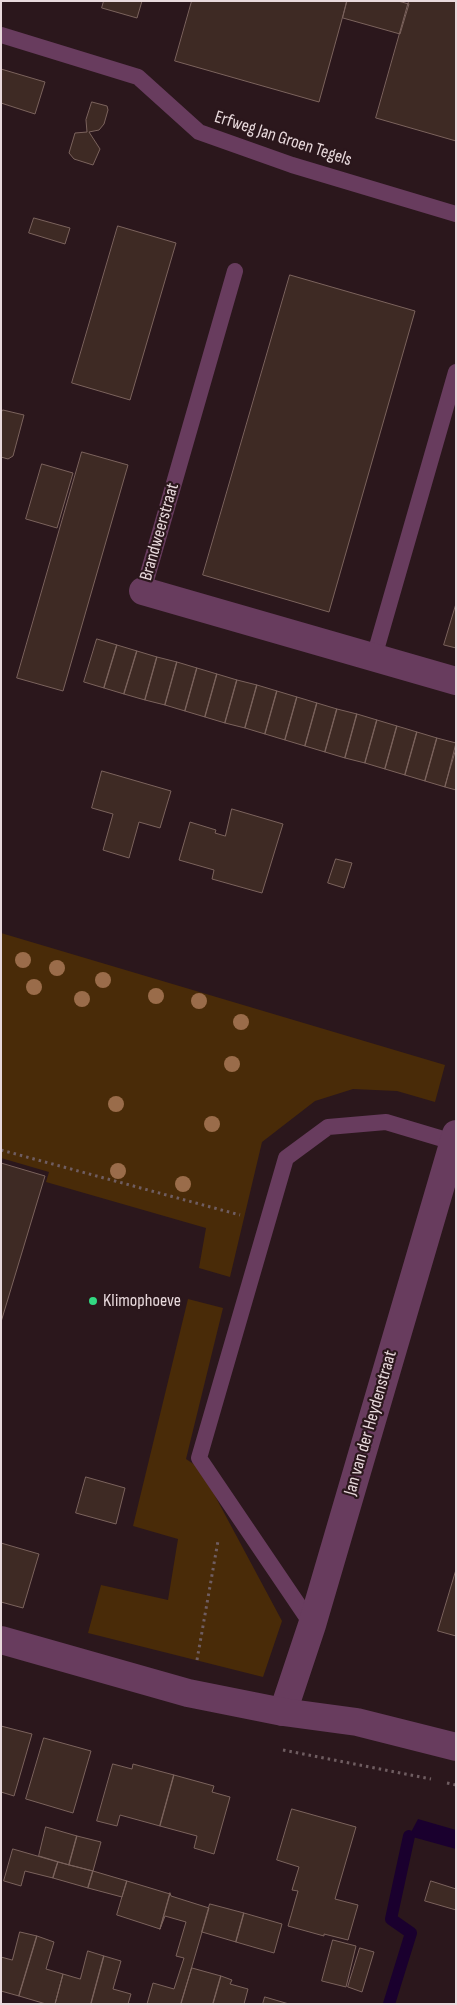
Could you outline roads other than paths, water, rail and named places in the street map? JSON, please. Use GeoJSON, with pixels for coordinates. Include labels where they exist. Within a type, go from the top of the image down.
{"type":"FeatureCollection","features":[{"type":"Feature","properties":{"kind":"street","name":"Brandweerstraat"},"geometry":{"type":"LineString","coordinates":[[143,591],[456,681]]}},
{"type":"Feature","properties":{"kind":"street","name":"Jan van der Heydenstraat"},"geometry":{"type":"LineString","coordinates":[[283,1712],[312,1625],[455,1138]]}},
{"type":"Feature","properties":{"kind":"street"},"geometry":{"type":"LineString","coordinates":[[1,1640],[188,1693],[283,1712],[358,1722],[456,1746]]}},
{"type":"Feature","properties":{"kind":"lane","name":"Erfweg Jan Groen Tegels"},"geometry":{"type":"LineString","coordinates":[[1,35],[138,77],[199,132],[292,165],[456,214]]}},
{"type":"Feature","properties":{"kind":"lane","name":"Brandweerstraat"},"geometry":{"type":"LineString","coordinates":[[143,591],[235,271]]}},
{"type":"Feature","properties":{"kind":"lane"},"geometry":{"type":"LineString","coordinates":[[374,658],[456,372]]}},
{"type":"Feature","properties":{"kind":"lane"},"geometry":{"type":"LineString","coordinates":[[312,1625],[199,1458],[286,1158],[328,1127],[386,1122],[455,1138]]}},
{"type":"Feature","properties":{"kind":"waterway"},"geometry":{"type":"LineString","coordinates":[[389,2004],[411,1933],[391,1919],[409,1836]]}},
{"type":"Feature","properties":{"kind":"place","name":"Klimophoeve"},"geometry":{"type":"Point","coordinates":[93,1301]}}]}
